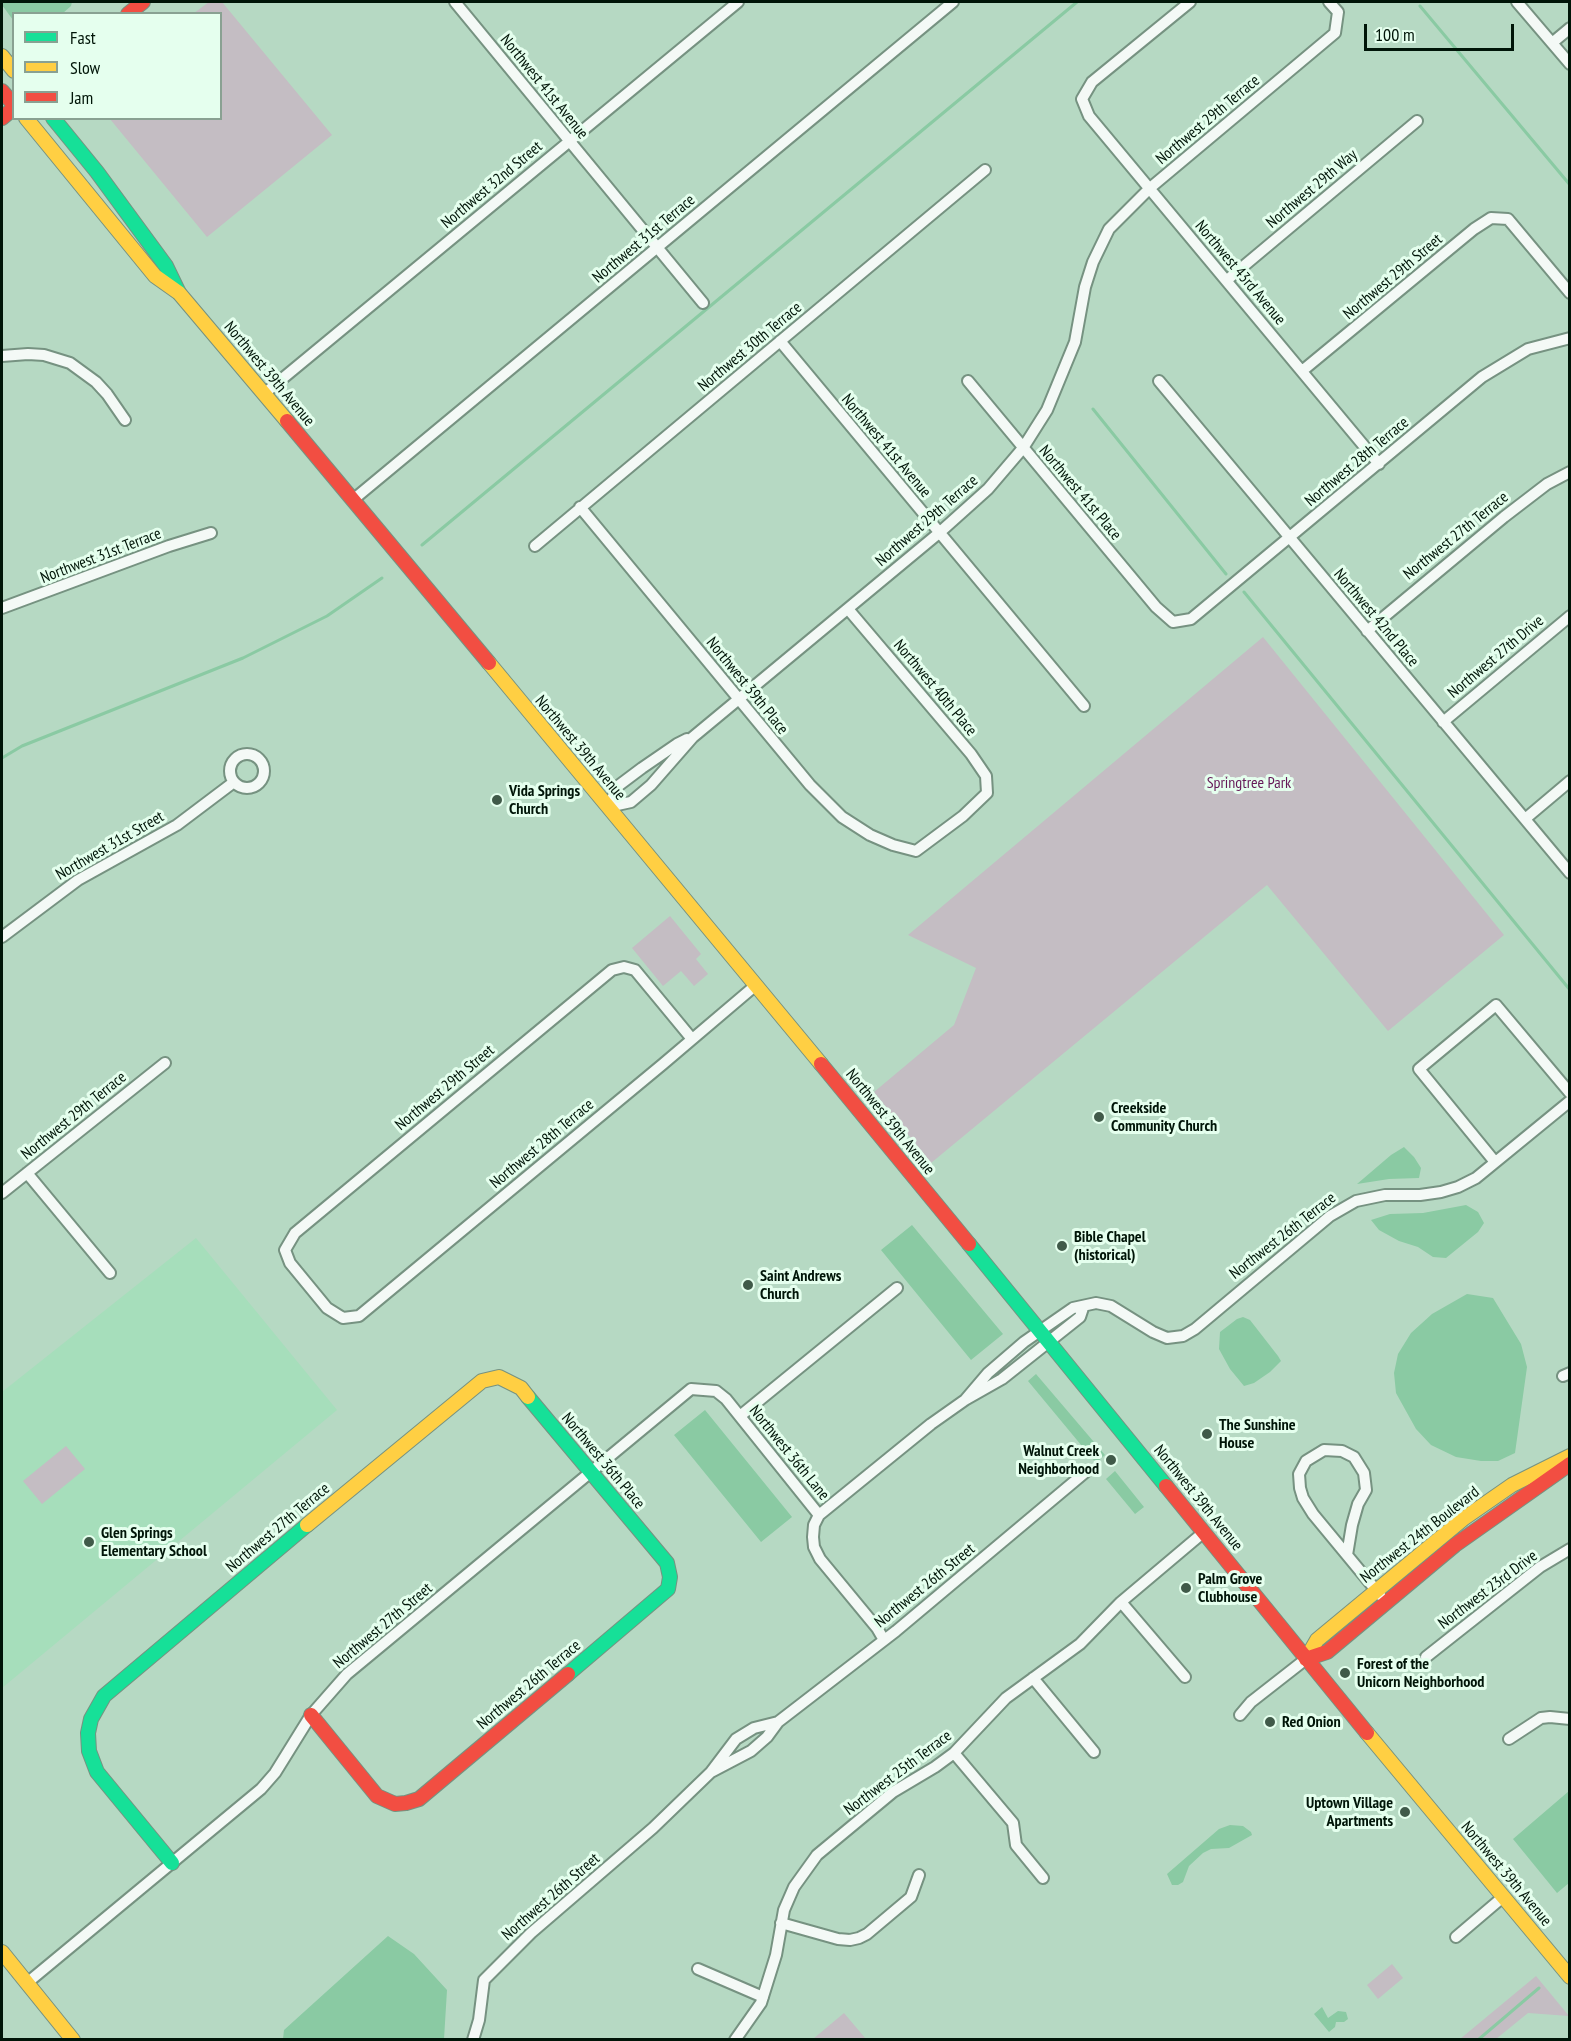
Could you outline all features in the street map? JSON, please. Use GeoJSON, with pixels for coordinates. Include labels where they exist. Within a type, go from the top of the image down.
{"type":"FeatureCollection","features":[{"type":"Feature","properties":{"kind":"main road"},"geometry":{"type":"LineString","coordinates":[[130,12],[142,2]]}},
{"type":"Feature","properties":{"kind":"main road"},"geometry":{"type":"LineString","coordinates":[[2,56],[12,68]]}},
{"type":"Feature","properties":{"kind":"main road"},"geometry":{"type":"LineString","coordinates":[[2,69],[12,81]]}},
{"type":"Feature","properties":{"kind":"main road"},"geometry":{"type":"LineString","coordinates":[[2,91],[12,104]]}},
{"type":"Feature","properties":{"kind":"main road","name":"Northwest 39th Avenue"},"geometry":{"type":"LineString","coordinates":[[28,120],[155,276],[179,293],[354,499],[756,985],[1306,1659],[1569,1977]]}},
{"type":"Feature","properties":{"kind":"main road","name":"Northwest 39th Avenue"},"geometry":{"type":"LineString","coordinates":[[54,120],[97,172],[166,266],[179,293]]}},
{"type":"Feature","properties":{"kind":"main road","name":"Northwest 36th Place"},"geometry":{"type":"LineString","coordinates":[[499,1377],[521,1388],[667,1563],[670,1576]]}},
{"type":"Feature","properties":{"kind":"main road","name":"Northwest 27th Terrace"},"geometry":{"type":"LineString","coordinates":[[172,1863],[97,1772],[89,1751],[88,1733],[91,1719],[104,1695],[406,1442],[482,1381],[499,1377]]}},
{"type":"Feature","properties":{"kind":"main road","name":"Northwest 24th Boulevard"},"geometry":{"type":"LineString","coordinates":[[1306,1659],[1317,1640],[1443,1534],[1530,1475],[1569,1456]]}},
{"type":"Feature","properties":{"kind":"main road","name":"Northwest 24th Boulevard"},"geometry":{"type":"LineString","coordinates":[[1306,1659],[1327,1652],[1479,1526],[1569,1464]]}},
{"type":"Feature","properties":{"kind":"main road","name":"Northwest 26th Terrace"},"geometry":{"type":"LineString","coordinates":[[311,1716],[377,1796],[395,1804],[419,1798],[668,1589],[670,1576]]}},
{"type":"Feature","properties":{"kind":"main road"},"geometry":{"type":"LineString","coordinates":[[2,1952],[73,2040]]}},
{"type":"Feature","properties":{"kind":"street","name":"Northwest 41st Avenue"},"geometry":{"type":"LineString","coordinates":[[455,2],[703,303]]}},
{"type":"Feature","properties":{"kind":"street","name":"Northwest 32nd Street"},"geometry":{"type":"LineString","coordinates":[[265,393],[738,2]]}},
{"type":"Feature","properties":{"kind":"street","name":"Northwest 31st Terrace"},"geometry":{"type":"LineString","coordinates":[[354,499],[953,2]]}},
{"type":"Feature","properties":{"kind":"street","name":"Northwest 43rd Avenue"},"geometry":{"type":"LineString","coordinates":[[1190,2],[1092,82],[1082,99],[1089,116],[1379,464]]}},
{"type":"Feature","properties":{"kind":"street","name":"Northwest 29th Terrace"},"geometry":{"type":"LineString","coordinates":[[608,807],[631,802],[651,784],[693,737],[939,533],[988,489],[1023,448],[1047,410],[1071,351],[1093,262],[1109,229],[1150,188],[1335,33],[1338,12],[1329,2]]}},
{"type":"Feature","properties":{"kind":"street"},"geometry":{"type":"LineString","coordinates":[[1518,2],[1569,64]]}},
{"type":"Feature","properties":{"kind":"street"},"geometry":{"type":"LineString","coordinates":[[1552,43],[1569,28]]}},
{"type":"Feature","properties":{"kind":"street","name":"Northwest 29th Way"},"geometry":{"type":"LineString","coordinates":[[1227,280],[1417,122]]}},
{"type":"Feature","properties":{"kind":"street","name":"Northwest 30th Terrace"},"geometry":{"type":"LineString","coordinates":[[535,546],[985,170]]}},
{"type":"Feature","properties":{"kind":"street","name":"Northwest 29th Street"},"geometry":{"type":"LineString","coordinates":[[1302,371],[1474,229],[1491,218],[1508,219],[1569,293]]}},
{"type":"Feature","properties":{"kind":"street","name":"Northwest 28th Terrace"},"geometry":{"type":"LineString","coordinates":[[1173,622],[1191,619],[1482,377],[1528,349],[1569,338]]}},
{"type":"Feature","properties":{"kind":"street","name":"Northwest 41st Avenue"},"geometry":{"type":"LineString","coordinates":[[780,341],[1084,706]]}},
{"type":"Feature","properties":{"kind":"street"},"geometry":{"type":"LineString","coordinates":[[2,356],[44,355],[70,363],[96,382],[125,420]]}},
{"type":"Feature","properties":{"kind":"street","name":"Northwest 41st Place"},"geometry":{"type":"LineString","coordinates":[[968,381],[1156,607],[1173,622]]}},
{"type":"Feature","properties":{"kind":"street","name":"Northwest 42nd Place"},"geometry":{"type":"LineString","coordinates":[[1160,381],[1569,873]]}},
{"type":"Feature","properties":{"kind":"street","name":"Northwest 27th Terrace"},"geometry":{"type":"LineString","coordinates":[[1367,631],[1504,517],[1547,484],[1569,472]]}},
{"type":"Feature","properties":{"kind":"street","name":"Northwest 39th Place"},"geometry":{"type":"LineString","coordinates":[[580,507],[810,785],[842,817],[870,835],[892,845],[916,851]]}},
{"type":"Feature","properties":{"kind":"street","name":"Northwest 31st Terrace"},"geometry":{"type":"LineString","coordinates":[[2,608],[169,546],[211,533]]}},
{"type":"Feature","properties":{"kind":"street","name":"Northwest 40th Place"},"geometry":{"type":"LineString","coordinates":[[848,609],[971,754],[986,776],[987,793],[963,816],[916,851]]}},
{"type":"Feature","properties":{"kind":"street","name":"Northwest 27th Drive"},"geometry":{"type":"LineString","coordinates":[[1443,722],[1569,616]]}},
{"type":"Feature","properties":{"kind":"street","name":"Northwest 29th Terrace"},"geometry":{"type":"LineString","coordinates":[[608,807],[618,786],[677,744],[693,737]]}},
{"type":"Feature","properties":{"kind":"street"},"geometry":{"type":"LineString","coordinates":[[1524,819],[1569,781]]}},
{"type":"Feature","properties":{"kind":"street","name":"Northwest 31st Street"},"geometry":{"type":"LineString","coordinates":[[2,937],[78,880],[177,825],[234,782]]}},
{"type":"Feature","properties":{"kind":"street","name":"Northwest 29th Street"},"geometry":{"type":"LineString","coordinates":[[343,1318],[327,1308],[290,1263],[285,1250],[296,1233],[612,970],[624,967],[635,970],[692,1039]]}},
{"type":"Feature","properties":{"kind":"street","name":"Northwest 28th Terrace"},"geometry":{"type":"LineString","coordinates":[[343,1318],[360,1316],[756,985]]}},
{"type":"Feature","properties":{"kind":"street"},"geometry":{"type":"LineString","coordinates":[[1496,1162],[1419,1069],[1496,1005],[1569,1094]]}},
{"type":"Feature","properties":{"kind":"street","name":"Northwest 29th Terrace"},"geometry":{"type":"LineString","coordinates":[[2,1193],[165,1063]]}},
{"type":"Feature","properties":{"kind":"street","name":"Northwest 26th Terrace"},"geometry":{"type":"LineString","coordinates":[[819,1515],[931,1424],[965,1400],[988,1373],[1024,1342],[1044,1337],[1073,1308],[1083,1308],[1096,1303],[1111,1306],[1167,1338],[1183,1336],[1195,1329],[1330,1216],[1356,1201],[1385,1196],[1420,1195],[1458,1187],[1476,1178],[1569,1101]]}},
{"type":"Feature","properties":{"kind":"street"},"geometry":{"type":"LineString","coordinates":[[27,1173],[110,1273]]}},
{"type":"Feature","properties":{"kind":"street"},"geometry":{"type":"LineString","coordinates":[[740,1416],[897,1288]]}},
{"type":"Feature","properties":{"kind":"street","name":"Northwest 36th Lane"},"geometry":{"type":"LineString","coordinates":[[702,1388],[716,1391],[726,1399],[819,1515],[814,1525],[813,1537],[814,1547],[820,1559],[877,1628],[884,1640]]}},
{"type":"Feature","properties":{"kind":"street","name":"Northwest 27th Street"},"geometry":{"type":"LineString","coordinates":[[27,1983],[261,1789],[275,1773],[311,1716],[347,1674],[681,1395],[691,1389],[702,1388]]}},
{"type":"Feature","properties":{"kind":"street"},"geometry":{"type":"LineString","coordinates":[[1347,1555],[1358,1504],[1366,1490],[1364,1473],[1354,1457],[1342,1451],[1324,1450],[1306,1461],[1299,1474],[1303,1498],[1313,1514],[1376,1590],[1386,1602]]}},
{"type":"Feature","properties":{"kind":"street","name":"Northwest 26th Street"},"geometry":{"type":"LineString","coordinates":[[711,1772],[751,1751],[767,1737],[778,1722],[884,1640],[1088,1470]]}},
{"type":"Feature","properties":{"kind":"street","name":"Northwest 25th Terrace"},"geometry":{"type":"LineString","coordinates":[[735,2040],[761,2003],[776,1955],[780,1923],[794,1887],[817,1855],[893,1792],[954,1753],[1005,1698],[1080,1644],[1121,1602],[1204,1532]]}},
{"type":"Feature","properties":{"kind":"street","name":"Northwest 23rd Drive"},"geometry":{"type":"LineString","coordinates":[[1426,1657],[1540,1567],[1569,1549]]}},
{"type":"Feature","properties":{"kind":"street"},"geometry":{"type":"LineString","coordinates":[[1121,1602],[1185,1677]]}},
{"type":"Feature","properties":{"kind":"street","name":"Northwest 24th Boulevard"},"geometry":{"type":"LineString","coordinates":[[1240,1715],[1251,1702],[1306,1659]]}},
{"type":"Feature","properties":{"kind":"street"},"geometry":{"type":"LineString","coordinates":[[1033,1678],[1094,1752]]}},
{"type":"Feature","properties":{"kind":"street"},"geometry":{"type":"LineString","coordinates":[[1509,1739],[1541,1718],[1569,1719]]}},
{"type":"Feature","properties":{"kind":"street","name":"Northwest 26th Street"},"geometry":{"type":"LineString","coordinates":[[473,2040],[479,2020],[484,1980],[531,1933],[653,1828],[711,1772],[731,1744],[754,1728],[778,1722]]}},
{"type":"Feature","properties":{"kind":"street"},"geometry":{"type":"LineString","coordinates":[[954,1753],[1013,1824],[1016,1845],[1043,1878]]}},
{"type":"Feature","properties":{"kind":"street"},"geometry":{"type":"LineString","coordinates":[[780,1923],[838,1939],[859,1938],[867,1934],[911,1896],[919,1875]]}},
{"type":"Feature","properties":{"kind":"street"},"geometry":{"type":"LineString","coordinates":[[1456,1937],[1503,1897]]}},
{"type":"Feature","properties":{"kind":"street"},"geometry":{"type":"LineString","coordinates":[[698,1969],[764,1996]]}},
{"type":"Feature","properties":{"kind":"shaded area"},"geometry":{"type":"Polygon","coordinates":[[[2,2],[72,2],[64,12],[12,12],[12,19],[2,2]]]}},
{"type":"Feature","properties":{"kind":"shaded area"},"geometry":{"type":"Polygon","coordinates":[[[1404,1147],[1421,1168],[1419,1178],[1389,1179],[1357,1184],[1391,1155],[1404,1147]]]}},
{"type":"Feature","properties":{"kind":"shaded area"},"geometry":{"type":"Polygon","coordinates":[[[1466,1205],[1478,1212],[1484,1223],[1478,1232],[1446,1258],[1433,1257],[1418,1247],[1399,1241],[1379,1230],[1371,1220],[1390,1214],[1423,1213],[1466,1205]]]}},
{"type":"Feature","properties":{"kind":"shaded area"},"geometry":{"type":"Polygon","coordinates":[[[912,1225],[1003,1334],[971,1360],[881,1250],[912,1225]]]}},
{"type":"Feature","properties":{"kind":"shaded area","name":"Glen Springs Elementary School"},"geometry":{"type":"Polygon","coordinates":[[[196,1238],[337,1410],[2,1688],[2,1392],[196,1238]]]}},
{"type":"Feature","properties":{"kind":"shaded area"},"geometry":{"type":"Polygon","coordinates":[[[1467,1294],[1493,1298],[1521,1344],[1527,1367],[1515,1453],[1498,1461],[1456,1457],[1431,1445],[1416,1429],[1396,1393],[1394,1373],[1398,1354],[1411,1333],[1432,1314],[1467,1294]]]}},
{"type":"Feature","properties":{"kind":"shaded area"},"geometry":{"type":"Polygon","coordinates":[[[1243,1317],[1250,1320],[1281,1361],[1254,1383],[1244,1386],[1230,1369],[1219,1349],[1220,1332],[1243,1317]]]}},
{"type":"Feature","properties":{"kind":"shaded area"},"geometry":{"type":"Polygon","coordinates":[[[1036,1374],[1105,1455],[1096,1463],[1028,1381],[1036,1374]]]}},
{"type":"Feature","properties":{"kind":"shaded area"},"geometry":{"type":"Polygon","coordinates":[[[705,1410],[792,1517],[761,1542],[674,1435],[705,1410]]]}},
{"type":"Feature","properties":{"kind":"shaded area"},"geometry":{"type":"Polygon","coordinates":[[[1115,1471],[1144,1507],[1135,1514],[1106,1479],[1115,1471]]]}},
{"type":"Feature","properties":{"kind":"shaded area"},"geometry":{"type":"Polygon","coordinates":[[[1569,1791],[1569,1883],[1557,1893],[1513,1839],[1569,1791]]]}},
{"type":"Feature","properties":{"kind":"shaded area"},"geometry":{"type":"Polygon","coordinates":[[[1230,1825],[1243,1826],[1252,1835],[1229,1848],[1211,1849],[1203,1853],[1189,1866],[1183,1882],[1172,1885],[1167,1874],[1219,1829],[1230,1825]]]}},
{"type":"Feature","properties":{"kind":"shaded area"},"geometry":{"type":"Polygon","coordinates":[[[388,1936],[414,1954],[447,1990],[444,2039],[283,2039],[284,2030],[388,1936]]]}},
{"type":"Feature","properties":{"kind":"shaded area"},"geometry":{"type":"Polygon","coordinates":[[[1322,2007],[1328,2018],[1338,2011],[1346,2012],[1348,2019],[1344,2022],[1336,2022],[1335,2027],[1329,2032],[1314,2014],[1322,2007]]]}},
{"type":"Feature","properties":{"kind":"green space"},"geometry":{"type":"Polygon","coordinates":[[[209,2],[222,2],[332,135],[207,237],[111,120],[222,120],[222,12],[195,12],[209,2]]]}},
{"type":"Feature","properties":{"kind":"green space","name":"Springtree Park"},"geometry":{"type":"Polygon","coordinates":[[[1263,637],[1504,935],[1388,1031],[1267,885],[931,1163],[874,1092],[954,1025],[976,968],[908,935],[1263,637]]]}},
{"type":"Feature","properties":{"kind":"green space"},"geometry":{"type":"Polygon","coordinates":[[[670,916],[701,954],[696,959],[708,974],[694,986],[681,971],[663,986],[632,948],[670,916]]]}},
{"type":"Feature","properties":{"kind":"green space"},"geometry":{"type":"Polygon","coordinates":[[[66,1446],[85,1469],[42,1504],[23,1481],[66,1446]]]}},
{"type":"Feature","properties":{"kind":"green space"},"geometry":{"type":"Polygon","coordinates":[[[1392,1964],[1403,1978],[1378,1999],[1367,1985],[1392,1964]]]}},
{"type":"Feature","properties":{"kind":"green space"},"geometry":{"type":"Polygon","coordinates":[[[1536,1976],[1569,2016],[1528,2013],[1496,2039],[1460,2039],[1536,1976]]]}},
{"type":"Feature","properties":{"kind":"green space"},"geometry":{"type":"Polygon","coordinates":[[[844,2013],[866,2039],[813,2039],[844,2013]]]}},
{"type":"Feature","properties":{"kind":"waterway"},"geometry":{"type":"LineString","coordinates":[[422,545],[1077,2]]}},
{"type":"Feature","properties":{"kind":"waterway"},"geometry":{"type":"LineString","coordinates":[[1420,6],[1570,185]]}},
{"type":"Feature","properties":{"kind":"waterway"},"geometry":{"type":"LineString","coordinates":[[1093,409],[1226,574]]}},
{"type":"Feature","properties":{"kind":"waterway"},"geometry":{"type":"LineString","coordinates":[[2,758],[22,746],[243,658],[327,616],[382,578]]}},
{"type":"Feature","properties":{"kind":"waterway"},"geometry":{"type":"LineString","coordinates":[[1244,592],[1570,990]]}},
{"type":"Feature","properties":{"kind":"waterway"},"geometry":{"type":"LineString","coordinates":[[1478,2040],[1539,1988]]}},
{"type":"Feature","properties":{"kind":"traffic: fast"},"geometry":{"type":"LineString","coordinates":[[55,120],[97,172],[166,266],[179,293]]}},
{"type":"Feature","properties":{"kind":"traffic: fast"},"geometry":{"type":"LineString","coordinates":[[969,1244],[1166,1486]]}},
{"type":"Feature","properties":{"kind":"traffic: fast"},"geometry":{"type":"LineString","coordinates":[[528,1397],[667,1563],[670,1577],[668,1589],[568,1674]]}},
{"type":"Feature","properties":{"kind":"traffic: fast"},"geometry":{"type":"LineString","coordinates":[[172,1863],[97,1772],[89,1751],[88,1733],[91,1719],[104,1696],[307,1525]]}},
{"type":"Feature","properties":{"kind":"traffic: slow"},"geometry":{"type":"LineString","coordinates":[[2,56],[12,68]]}},
{"type":"Feature","properties":{"kind":"traffic: slow"},"geometry":{"type":"LineString","coordinates":[[28,120],[155,276],[179,293],[287,421]]}},
{"type":"Feature","properties":{"kind":"traffic: slow"},"geometry":{"type":"LineString","coordinates":[[489,663],[821,1064]]}},
{"type":"Feature","properties":{"kind":"traffic: slow"},"geometry":{"type":"LineString","coordinates":[[307,1525],[482,1381],[499,1377],[521,1388],[528,1397]]}},
{"type":"Feature","properties":{"kind":"traffic: slow"},"geometry":{"type":"LineString","coordinates":[[1306,1659],[1317,1640],[1463,1519],[1512,1485],[1570,1456]]}},
{"type":"Feature","properties":{"kind":"traffic: slow"},"geometry":{"type":"LineString","coordinates":[[1367,1733],[1570,1977]]}},
{"type":"Feature","properties":{"kind":"traffic: slow"},"geometry":{"type":"LineString","coordinates":[[2,1952],[73,2040]]}},
{"type":"Feature","properties":{"kind":"traffic: jam"},"geometry":{"type":"LineString","coordinates":[[130,12],[143,2]]}},
{"type":"Feature","properties":{"kind":"traffic: jam"},"geometry":{"type":"LineString","coordinates":[[2,91],[12,103]]}},
{"type":"Feature","properties":{"kind":"traffic: jam"},"geometry":{"type":"LineString","coordinates":[[2,118],[12,110]]}},
{"type":"Feature","properties":{"kind":"traffic: jam"},"geometry":{"type":"LineString","coordinates":[[287,421],[489,663]]}},
{"type":"Feature","properties":{"kind":"traffic: jam"},"geometry":{"type":"LineString","coordinates":[[821,1064],[969,1244]]}},
{"type":"Feature","properties":{"kind":"traffic: jam"},"geometry":{"type":"LineString","coordinates":[[1306,1659],[1327,1652],[1455,1545],[1570,1464]]}},
{"type":"Feature","properties":{"kind":"traffic: jam"},"geometry":{"type":"LineString","coordinates":[[1166,1486],[1367,1733]]}},
{"type":"Feature","properties":{"kind":"traffic: jam"},"geometry":{"type":"LineString","coordinates":[[311,1715],[377,1796],[395,1804],[406,1803],[419,1799],[568,1674]]}},
{"type":"Feature","properties":{"kind":"place","name":"Vida Springs Church"},"geometry":{"type":"Point","coordinates":[497,800]}},
{"type":"Feature","properties":{"kind":"place","name":"Creekside Community Church"},"geometry":{"type":"Point","coordinates":[1099,1117]}},
{"type":"Feature","properties":{"kind":"place","name":"Bible Chapel (historical)"},"geometry":{"type":"Point","coordinates":[1062,1246]}},
{"type":"Feature","properties":{"kind":"place","name":"Saint Andrews Church"},"geometry":{"type":"Point","coordinates":[748,1285]}},
{"type":"Feature","properties":{"kind":"place","name":"The Sunshine House"},"geometry":{"type":"Point","coordinates":[1207,1434]}},
{"type":"Feature","properties":{"kind":"place","name":"Walnut Creek Neighborhood"},"geometry":{"type":"Point","coordinates":[1111,1460]}},
{"type":"Feature","properties":{"kind":"place","name":"Glen Springs Elementary School"},"geometry":{"type":"Point","coordinates":[89,1542]}},
{"type":"Feature","properties":{"kind":"place","name":"Palm Grove Clubhouse"},"geometry":{"type":"Point","coordinates":[1186,1588]}},
{"type":"Feature","properties":{"kind":"place","name":"Forest of the Unicorn Neighborhood"},"geometry":{"type":"Point","coordinates":[1345,1673]}},
{"type":"Feature","properties":{"kind":"place","name":"Red Onion"},"geometry":{"type":"Point","coordinates":[1270,1722]}},
{"type":"Feature","properties":{"kind":"place","name":"Uptown Village Apartments"},"geometry":{"type":"Point","coordinates":[1405,1812]}}]}
